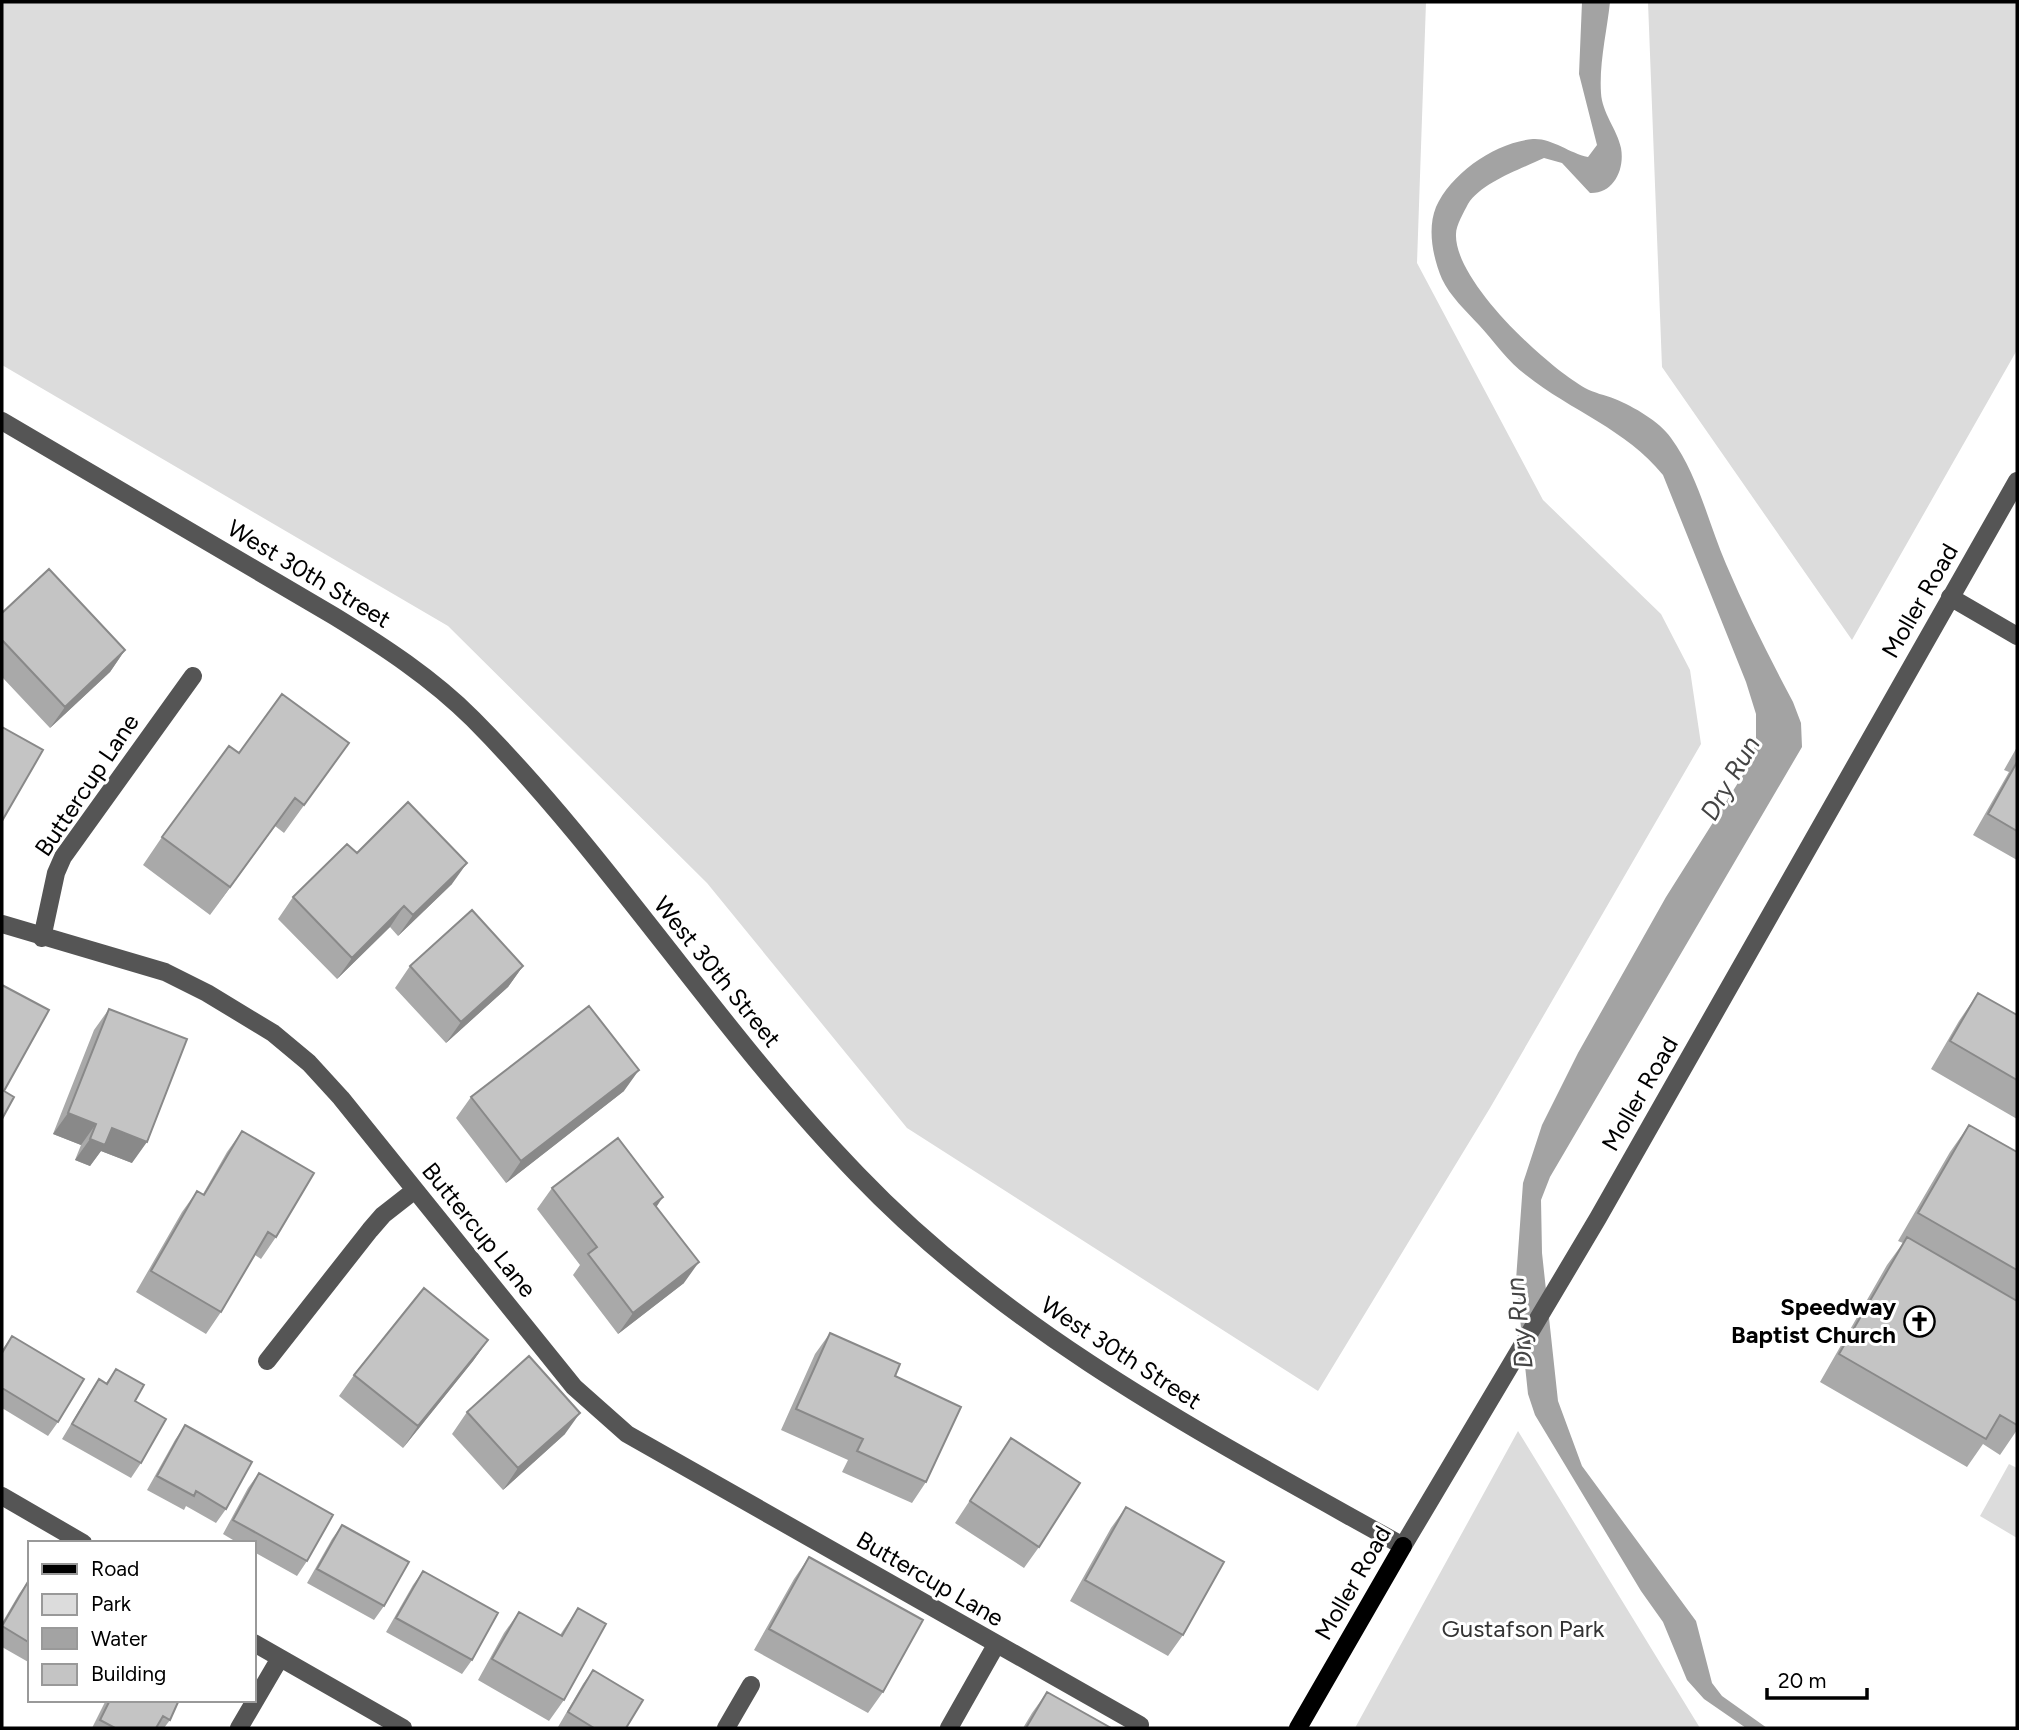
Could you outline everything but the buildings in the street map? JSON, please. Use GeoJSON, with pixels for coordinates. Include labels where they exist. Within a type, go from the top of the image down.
{"type":"FeatureCollection","features":[{"type":"Feature","properties":{"kind":"main road","name":"Moller Road"},"geometry":{"type":"LineString","coordinates":[[1298,1728],[1403,1546]]}},
{"type":"Feature","properties":{"kind":"street","name":"West 30th Street"},"geometry":{"type":"LineString","coordinates":[[3,424],[334,616],[388,649],[425,678],[472,718],[527,775],[790,1104],[876,1194],[933,1247],[1006,1306],[1082,1361],[1188,1426],[1403,1546]]}},
{"type":"Feature","properties":{"kind":"street","name":"Moller Road"},"geometry":{"type":"LineString","coordinates":[[1403,1546],[1496,1394],[1598,1218],[2017,481]]}},
{"type":"Feature","properties":{"kind":"street"},"geometry":{"type":"LineString","coordinates":[[1950,597],[2017,636]]}},
{"type":"Feature","properties":{"kind":"street","name":"Buttercup Lane"},"geometry":{"type":"LineString","coordinates":[[192,676],[62,857],[42,938],[165,972],[207,993],[273,1033],[331,1086],[574,1387],[627,1434],[1140,1725]]}},
{"type":"Feature","properties":{"kind":"street"},"geometry":{"type":"LineString","coordinates":[[2,924],[42,938]]}},
{"type":"Feature","properties":{"kind":"street"},"geometry":{"type":"LineString","coordinates":[[267,1361],[370,1230],[383,1215],[415,1190]]}},
{"type":"Feature","properties":{"kind":"street"},"geometry":{"type":"LineString","coordinates":[[2,1496],[80,1541]]}},
{"type":"Feature","properties":{"kind":"street"},"geometry":{"type":"LineString","coordinates":[[256,1644],[402,1728]]}},
{"type":"Feature","properties":{"kind":"street"},"geometry":{"type":"LineString","coordinates":[[948,1728],[996,1645]]}},
{"type":"Feature","properties":{"kind":"street"},"geometry":{"type":"LineString","coordinates":[[256,1699],[280,1658]]}},
{"type":"Feature","properties":{"kind":"street"},"geometry":{"type":"LineString","coordinates":[[726,1728],[751,1685]]}},
{"type":"Feature","properties":{"kind":"street"},"geometry":{"type":"LineString","coordinates":[[239,1728],[254,1702]]}},
{"type":"Feature","properties":{"kind":"green space"},"geometry":{"type":"Polygon","coordinates":[[[2,2],[1426,2],[1417,263],[1543,500],[1661,614],[1690,670],[1701,744],[1490,1108],[1318,1391],[907,1128],[707,883],[448,626],[2,365],[2,2]]]}},
{"type":"Feature","properties":{"kind":"green space"},"geometry":{"type":"Polygon","coordinates":[[[1648,2],[2017,2],[2017,350],[1852,640],[1662,367],[1648,2]]]}},
{"type":"Feature","properties":{"kind":"green space","name":"Gustafson Park"},"geometry":{"type":"Polygon","coordinates":[[[1518,1431],[1700,1728],[1355,1728],[1518,1431]]]}},
{"type":"Feature","properties":{"kind":"green space"},"geometry":{"type":"Polygon","coordinates":[[[2009,1464],[2017,1468],[2017,1538],[1980,1516],[2009,1464]]]}},
{"type":"Feature","properties":{"kind":"water","name":"Dry Run"},"geometry":{"type":"Polygon","coordinates":[[[1582,2],[1610,2],[1602,59],[1601,93],[1621,148],[1621,164],[1616,179],[1605,189],[1590,193],[1562,163],[1544,158],[1514,172],[1483,189],[1468,204],[1456,230],[1459,253],[1486,298],[1548,361],[1585,388],[1622,402],[1646,415],[1671,438],[1696,483],[1742,599],[1793,702],[1801,723],[1802,747],[1550,1177],[1541,1200],[1542,1253],[1558,1401],[1582,1466],[1696,1621],[1712,1683],[1722,1696],[1767,1728],[1746,1728],[1704,1699],[1687,1680],[1663,1622],[1641,1591],[1535,1415],[1528,1394],[1516,1280],[1523,1183],[1542,1125],[1578,1053],[1666,897],[1748,767],[1756,742],[1756,714],[1746,682],[1663,475],[1632,445],[1543,388],[1513,364],[1449,291],[1436,262],[1432,225],[1436,207],[1452,182],[1476,161],[1504,146],[1533,139],[1547,141],[1588,157],[1597,145],[1579,74],[1582,2]]]}},
{"type":"Feature","properties":{"kind":"place","name":"Speedway Baptist Church"},"geometry":{"type":"Point","coordinates":[1919,1321]}}]}
